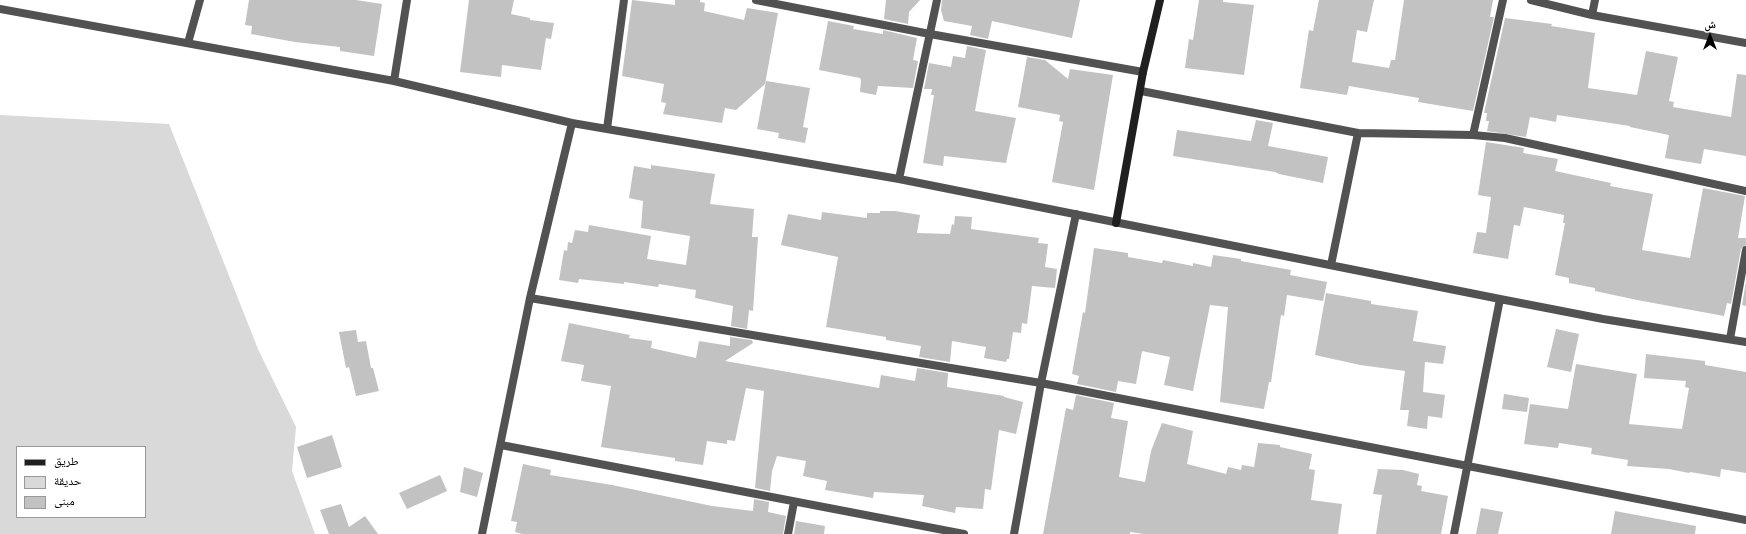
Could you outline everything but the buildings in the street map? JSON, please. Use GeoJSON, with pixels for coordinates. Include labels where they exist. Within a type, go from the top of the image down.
{"type":"FeatureCollection","features":[{"type":"Feature","properties":{"kind":"street"},"geometry":{"type":"LineString","coordinates":[[188,43],[200,0]]}},
{"type":"Feature","properties":{"kind":"street"},"geometry":{"type":"LineString","coordinates":[[394,81],[407,0]]}},
{"type":"Feature","properties":{"kind":"street"},"geometry":{"type":"LineString","coordinates":[[607,129],[624,0]]}},
{"type":"Feature","properties":{"kind":"street"},"geometry":{"type":"LineString","coordinates":[[756,0],[930,34],[1143,72]]}},
{"type":"Feature","properties":{"kind":"street"},"geometry":{"type":"LineString","coordinates":[[899,179],[937,0]]}},
{"type":"Feature","properties":{"kind":"street"},"geometry":{"type":"LineString","coordinates":[[1116,223],[1143,72],[1160,0]]}},
{"type":"Feature","properties":{"kind":"street"},"geometry":{"type":"LineString","coordinates":[[1473,135],[1503,0]]}},
{"type":"Feature","properties":{"kind":"street"},"geometry":{"type":"LineString","coordinates":[[1531,0],[1592,15],[1746,43]]}},
{"type":"Feature","properties":{"kind":"street"},"geometry":{"type":"LineString","coordinates":[[1592,15],[1595,0]]}},
{"type":"Feature","properties":{"kind":"street"},"geometry":{"type":"LineString","coordinates":[[0,9],[394,81],[572,123],[899,179],[1603,319],[1746,342]]}},
{"type":"Feature","properties":{"kind":"street"},"geometry":{"type":"LineString","coordinates":[[1141,90],[1358,133],[1473,135],[1505,138],[1746,191]]}},
{"type":"Feature","properties":{"kind":"street"},"geometry":{"type":"LineString","coordinates":[[482,534],[530,298],[572,123]]}},
{"type":"Feature","properties":{"kind":"street"},"geometry":{"type":"LineString","coordinates":[[1331,265],[1358,133]]}},
{"type":"Feature","properties":{"kind":"street"},"geometry":{"type":"LineString","coordinates":[[1014,534],[1041,383],[1076,214]]}},
{"type":"Feature","properties":{"kind":"street"},"geometry":{"type":"LineString","coordinates":[[1730,340],[1746,250]]}},
{"type":"Feature","properties":{"kind":"street"},"geometry":{"type":"LineString","coordinates":[[530,298],[1041,383],[1746,520]]}},
{"type":"Feature","properties":{"kind":"street"},"geometry":{"type":"LineString","coordinates":[[1454,534],[1500,299]]}},
{"type":"Feature","properties":{"kind":"street"},"geometry":{"type":"LineString","coordinates":[[501,445],[964,534]]}},
{"type":"Feature","properties":{"kind":"street"},"geometry":{"type":"LineString","coordinates":[[788,534],[794,502]]}},
{"type":"Feature","properties":{"kind":"green space"},"geometry":{"type":"Polygon","coordinates":[[[0,115],[169,124],[258,349],[296,427],[292,471],[315,534],[0,534],[0,115]]]}}]}
